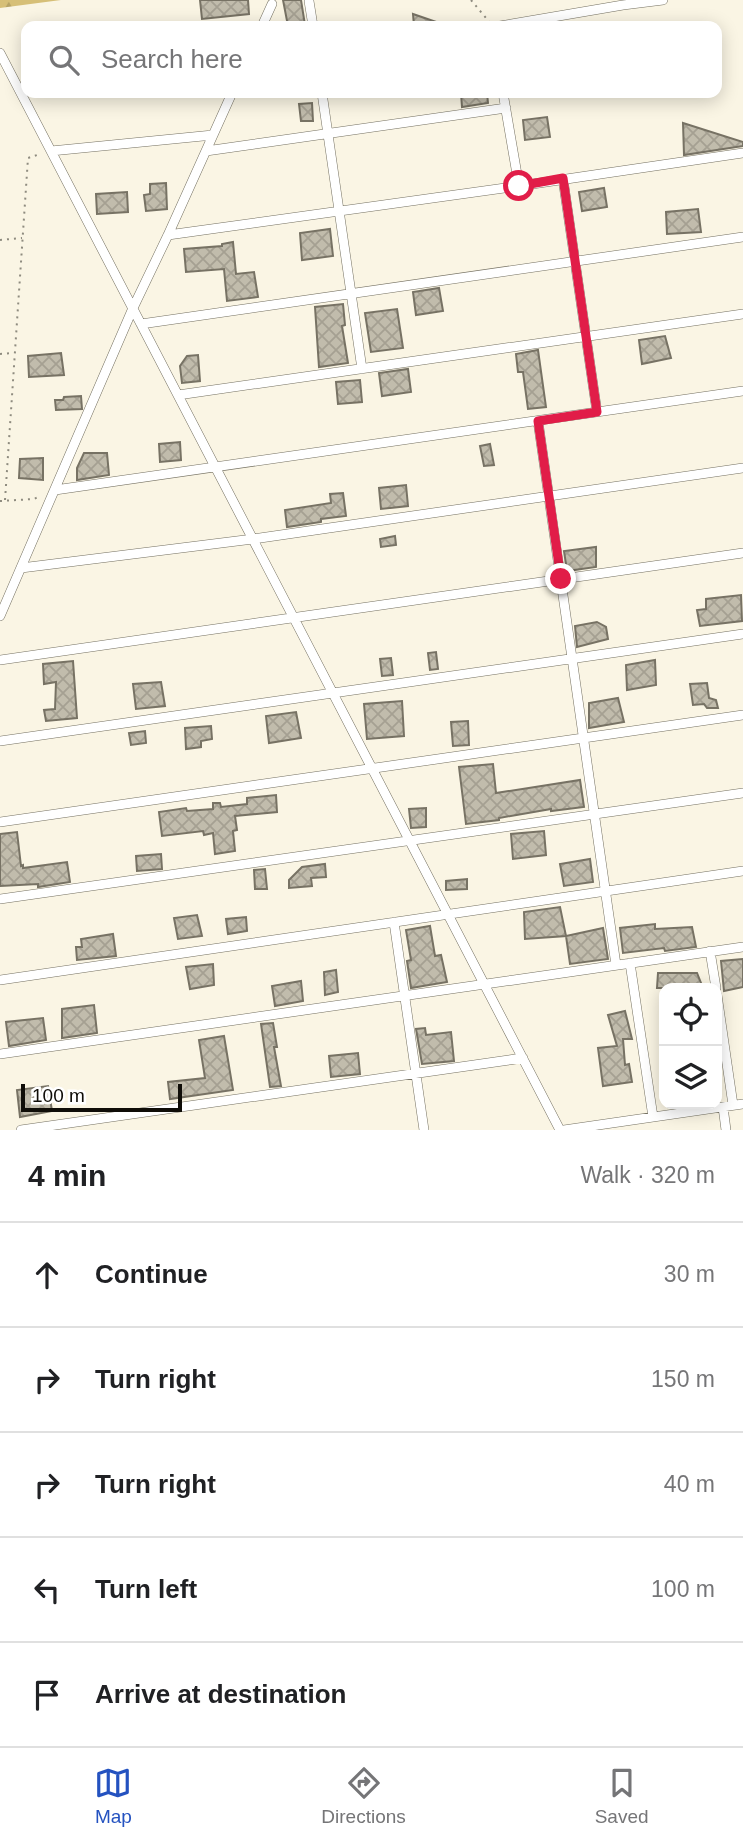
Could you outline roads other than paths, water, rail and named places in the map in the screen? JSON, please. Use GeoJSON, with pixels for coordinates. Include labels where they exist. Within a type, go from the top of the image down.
{"type":"FeatureCollection","features":[{"type":"Feature","properties":{"kind":"street"},"geometry":{"type":"LineString","coordinates":[[525,21],[622,2],[663,0]]}},
{"type":"Feature","properties":{"kind":"street"},"geometry":{"type":"LineString","coordinates":[[309,1],[312,21]]}},
{"type":"Feature","properties":{"kind":"street"},"geometry":{"type":"LineString","coordinates":[[264,21],[272,5]]}},
{"type":"Feature","properties":{"kind":"street"},"geometry":{"type":"LineString","coordinates":[[0,53],[21,93]]}},
{"type":"Feature","properties":{"kind":"street"},"geometry":{"type":"LineString","coordinates":[[14,79],[21,78]]}},
{"type":"Feature","properties":{"kind":"street"},"geometry":{"type":"LineString","coordinates":[[24,98],[562,1130],[733,1105]]}},
{"type":"Feature","properties":{"kind":"street"},"geometry":{"type":"LineString","coordinates":[[0,616],[132,308],[230,98]]}},
{"type":"Feature","properties":{"kind":"street"},"geometry":{"type":"LineString","coordinates":[[324,98],[362,369]]}},
{"type":"Feature","properties":{"kind":"street"},"geometry":{"type":"LineString","coordinates":[[504,98],[519,186]]}},
{"type":"Feature","properties":{"kind":"street"},"geometry":{"type":"LineString","coordinates":[[206,151],[506,108]]}},
{"type":"Feature","properties":{"kind":"street"},"geometry":{"type":"LineString","coordinates":[[51,151],[213,135]]}},
{"type":"Feature","properties":{"kind":"street"},"geometry":{"type":"LineString","coordinates":[[168,235],[743,153]]}},
{"type":"Feature","properties":{"kind":"street"},"geometry":{"type":"LineString","coordinates":[[563,178],[597,412]]}},
{"type":"Feature","properties":{"kind":"street"},"geometry":{"type":"LineString","coordinates":[[141,324],[743,237]]}},
{"type":"Feature","properties":{"kind":"street"},"geometry":{"type":"LineString","coordinates":[[178,395],[743,314]]}},
{"type":"Feature","properties":{"kind":"street"},"geometry":{"type":"LineString","coordinates":[[55,490],[743,391]]}},
{"type":"Feature","properties":{"kind":"street"},"geometry":{"type":"LineString","coordinates":[[538,421],[616,965]]}},
{"type":"Feature","properties":{"kind":"street"},"geometry":{"type":"LineString","coordinates":[[21,568],[253,539],[743,468]]}},
{"type":"Feature","properties":{"kind":"street"},"geometry":{"type":"LineString","coordinates":[[0,660],[743,553]]}},
{"type":"Feature","properties":{"kind":"street"},"geometry":{"type":"LineString","coordinates":[[0,741],[743,634]]}},
{"type":"Feature","properties":{"kind":"street"},"geometry":{"type":"LineString","coordinates":[[0,822],[743,715]]}},
{"type":"Feature","properties":{"kind":"street"},"geometry":{"type":"LineString","coordinates":[[0,899],[743,793]]}},
{"type":"Feature","properties":{"kind":"street"},"geometry":{"type":"LineString","coordinates":[[0,980],[743,871]]}},
{"type":"Feature","properties":{"kind":"street"},"geometry":{"type":"LineString","coordinates":[[394,922],[424,1130]]}},
{"type":"Feature","properties":{"kind":"street"},"geometry":{"type":"LineString","coordinates":[[0,1054],[743,947]]}},
{"type":"Feature","properties":{"kind":"street"},"geometry":{"type":"LineString","coordinates":[[710,951],[715,983]]}},
{"type":"Feature","properties":{"kind":"street"},"geometry":{"type":"LineString","coordinates":[[630,963],[653,1117]]}},
{"type":"Feature","properties":{"kind":"street"},"geometry":{"type":"LineString","coordinates":[[722,1029],[733,1105],[726,1130]]}},
{"type":"Feature","properties":{"kind":"street"},"geometry":{"type":"LineString","coordinates":[[21,1130],[523,1058]]}}]}
